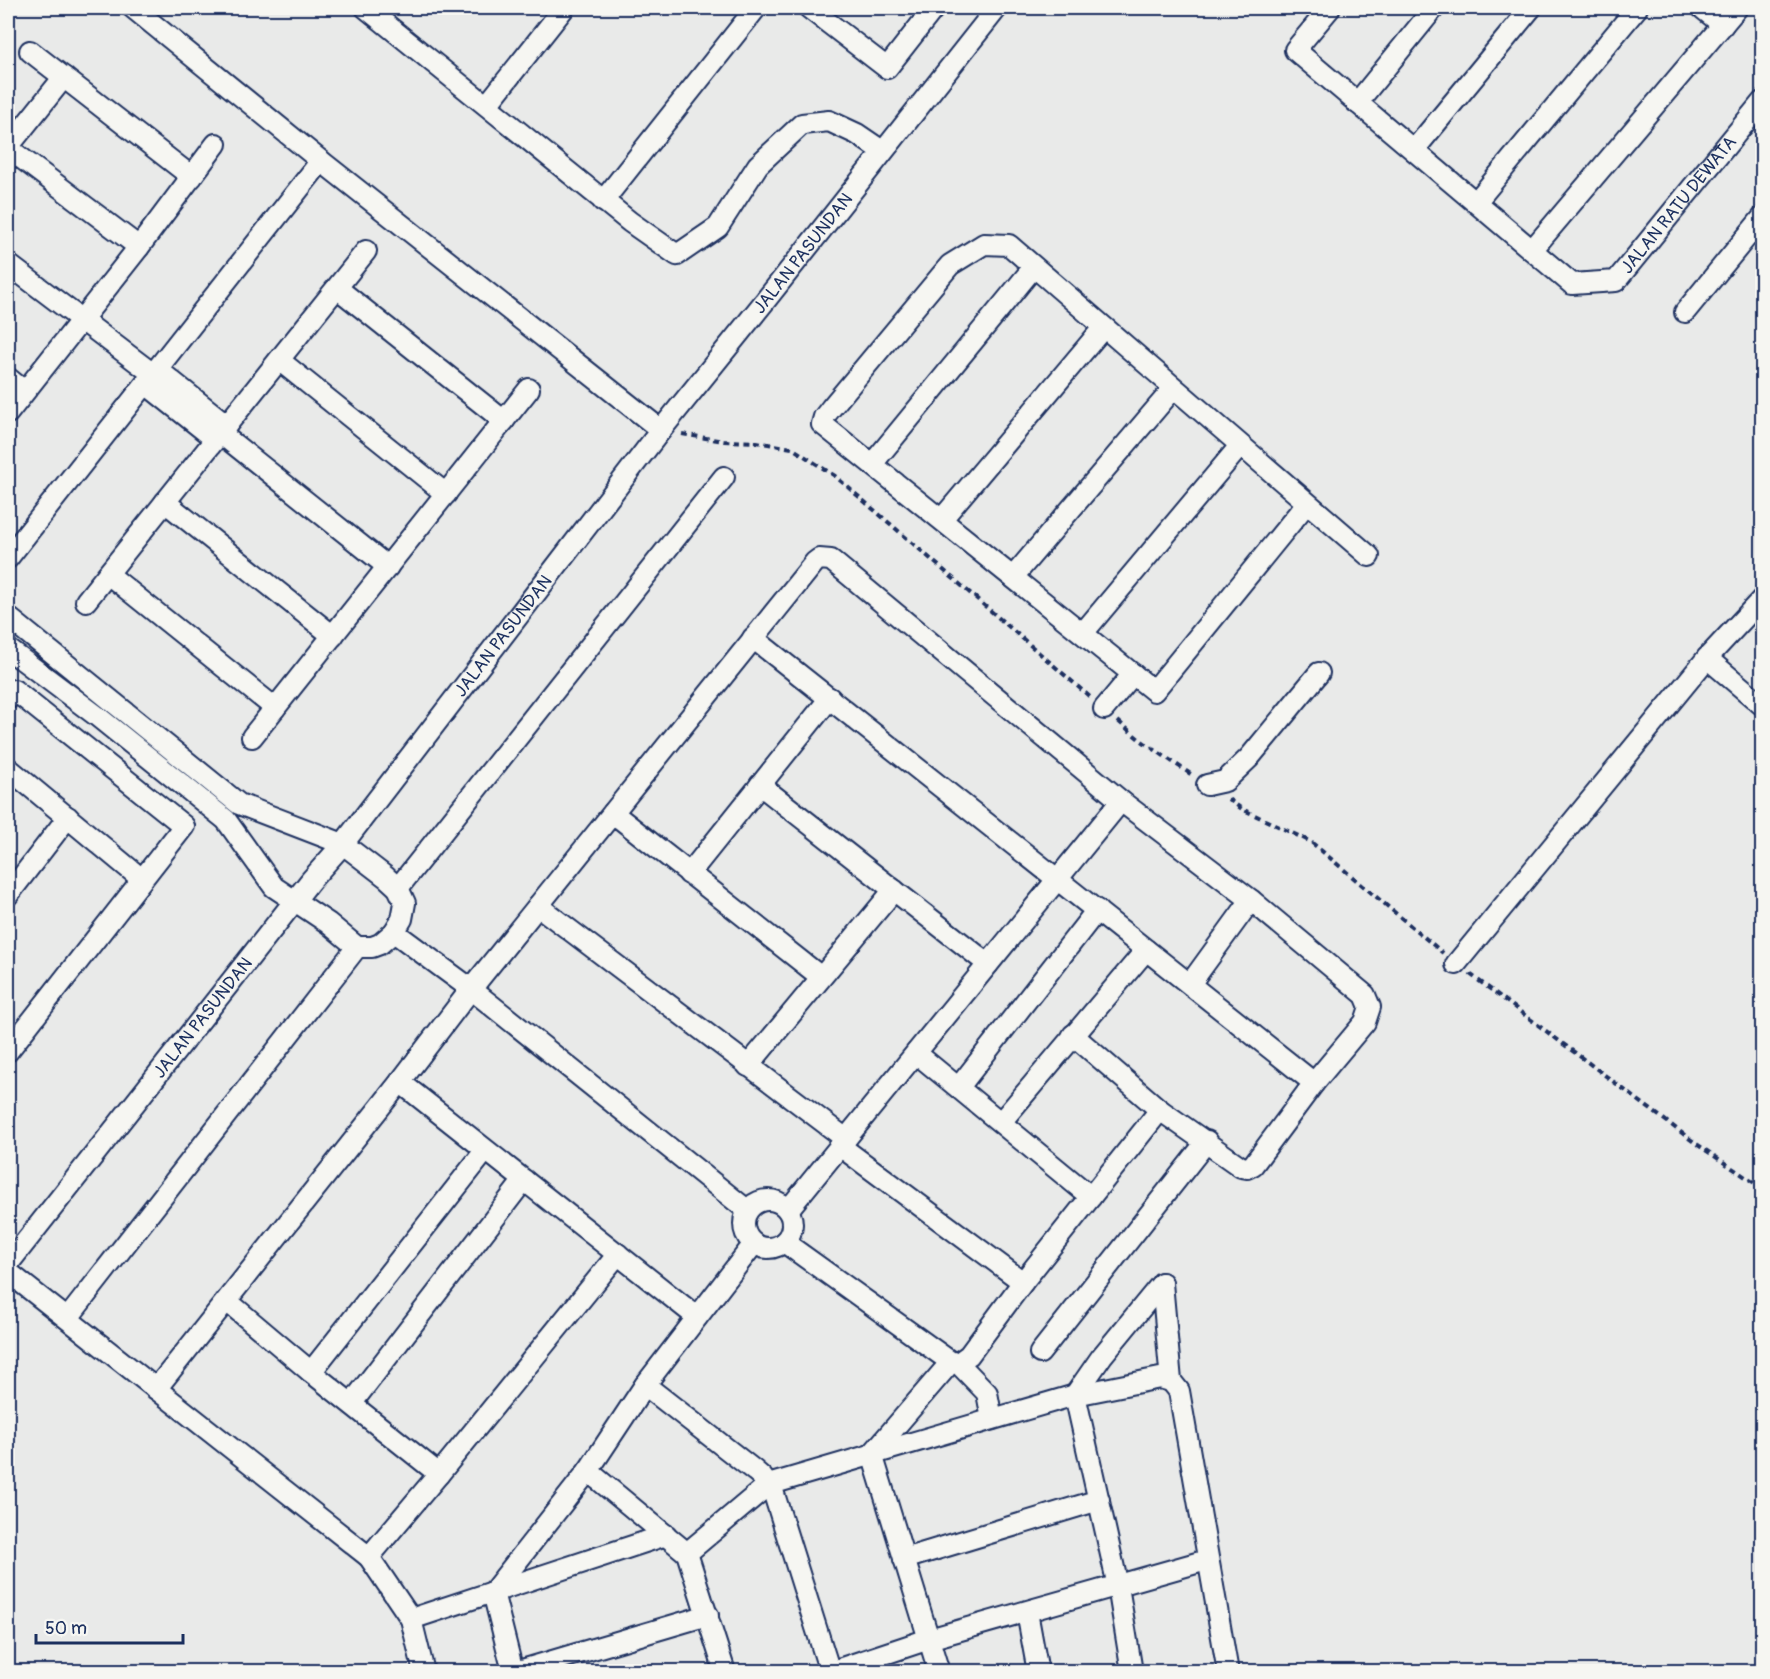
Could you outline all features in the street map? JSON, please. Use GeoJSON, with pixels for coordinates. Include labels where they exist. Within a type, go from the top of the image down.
{"type":"FeatureCollection","features":[{"type":"Feature","properties":{"kind":"street"},"geometry":{"type":"LineString","coordinates":[[133,8],[321,161],[661,430]]}},
{"type":"Feature","properties":{"kind":"street"},"geometry":{"type":"LineString","coordinates":[[487,105],[564,8]]}},
{"type":"Feature","properties":{"kind":"street"},"geometry":{"type":"LineString","coordinates":[[603,201],[756,8]]}},
{"type":"Feature","properties":{"kind":"street"},"geometry":{"type":"LineString","coordinates":[[809,8],[887,68],[934,8]]}},
{"type":"Feature","properties":{"kind":"street","name":"JALAN PASUNDAN"},"geometry":{"type":"LineString","coordinates":[[8,1264],[294,902],[343,844],[661,430],[997,8]]}},
{"type":"Feature","properties":{"kind":"street"},"geometry":{"type":"LineString","coordinates":[[1330,8],[1295,50],[1532,250],[1737,8]]}},
{"type":"Feature","properties":{"kind":"street"},"geometry":{"type":"LineString","coordinates":[[1357,103],[1434,8]]}},
{"type":"Feature","properties":{"kind":"street"},"geometry":{"type":"LineString","coordinates":[[1414,150],[1531,8]]}},
{"type":"Feature","properties":{"kind":"street"},"geometry":{"type":"LineString","coordinates":[[1476,202],[1637,8]]}},
{"type":"Feature","properties":{"kind":"street"},"geometry":{"type":"LineString","coordinates":[[1702,8],[1723,25]]}},
{"type":"Feature","properties":{"kind":"street"},"geometry":{"type":"LineString","coordinates":[[374,10],[603,201],[677,255],[718,227],[758,165],[802,124],[829,121],[857,134],[882,151]]}},
{"type":"Feature","properties":{"kind":"street"},"geometry":{"type":"LineString","coordinates":[[30,51],[192,177]]}},
{"type":"Feature","properties":{"kind":"street"},"geometry":{"type":"LineString","coordinates":[[64,77],[8,147],[139,247]]}},
{"type":"Feature","properties":{"kind":"street","name":"JALAN RATU DEWATA"},"geometry":{"type":"LineString","coordinates":[[1532,250],[1572,284],[1616,281],[1762,102]]}},
{"type":"Feature","properties":{"kind":"street"},"geometry":{"type":"LineString","coordinates":[[8,413],[139,247],[216,144]]}},
{"type":"Feature","properties":{"kind":"street"},"geometry":{"type":"LineString","coordinates":[[8,558],[321,161]]}},
{"type":"Feature","properties":{"kind":"street"},"geometry":{"type":"LineString","coordinates":[[1685,312],[1762,218]]}},
{"type":"Feature","properties":{"kind":"street"},"geometry":{"type":"LineString","coordinates":[[1307,503],[1154,691],[822,424],[824,417],[838,399],[950,265],[984,244],[1009,246],[1369,556]]}},
{"type":"Feature","properties":{"kind":"street"},"geometry":{"type":"LineString","coordinates":[[86,601],[366,251]]}},
{"type":"Feature","properties":{"kind":"street"},"geometry":{"type":"LineString","coordinates":[[8,264],[152,376],[388,567]]}},
{"type":"Feature","properties":{"kind":"street"},"geometry":{"type":"LineString","coordinates":[[873,463],[1033,268]]}},
{"type":"Feature","properties":{"kind":"street"},"geometry":{"type":"LineString","coordinates":[[337,288],[504,421]]}},
{"type":"Feature","properties":{"kind":"street"},"geometry":{"type":"LineString","coordinates":[[942,519],[1103,328]]}},
{"type":"Feature","properties":{"kind":"street"},"geometry":{"type":"LineString","coordinates":[[279,360],[446,494]]}},
{"type":"Feature","properties":{"kind":"street"},"geometry":{"type":"LineString","coordinates":[[8,378],[24,391]]}},
{"type":"Feature","properties":{"kind":"street"},"geometry":{"type":"LineString","coordinates":[[252,737],[529,389]]}},
{"type":"Feature","properties":{"kind":"street"},"geometry":{"type":"LineString","coordinates":[[1013,577],[1173,389]]}},
{"type":"Feature","properties":{"kind":"street"},"geometry":{"type":"LineString","coordinates":[[1083,633],[1240,446]]}},
{"type":"Feature","properties":{"kind":"street"},"geometry":{"type":"LineString","coordinates":[[398,888],[724,477]]}},
{"type":"Feature","properties":{"kind":"street"},"geometry":{"type":"LineString","coordinates":[[165,502],[333,636]]}},
{"type":"Feature","properties":{"kind":"street"},"geometry":{"type":"LineString","coordinates":[[156,1389],[400,1082],[471,988],[814,562],[819,559],[831,560],[1121,801],[1251,900],[1365,995],[1370,1007],[1365,1022],[1314,1083],[1253,1165],[1247,1168],[1241,1167],[1160,1110],[1073,1035]]}},
{"type":"Feature","properties":{"kind":"street"},"geometry":{"type":"LineString","coordinates":[[108,574],[275,708]]}},
{"type":"Feature","properties":{"kind":"street"},"geometry":{"type":"LineString","coordinates":[[1456,964],[1707,658],[1762,598]]}},
{"type":"Feature","properties":{"kind":"street"},"geometry":{"type":"LineString","coordinates":[[8,617],[238,804],[343,844],[398,888],[405,903],[402,919],[394,932],[380,944],[357,948],[328,923],[294,902],[274,887],[226,820],[97,716],[8,649]]}},
{"type":"Feature","properties":{"kind":"street"},"geometry":{"type":"LineString","coordinates":[[753,638],[1314,1083]]}},
{"type":"Feature","properties":{"kind":"street"},"geometry":{"type":"LineString","coordinates":[[1707,658],[1762,704]]}},
{"type":"Feature","properties":{"kind":"street"},"geometry":{"type":"LineString","coordinates":[[1207,785],[1225,781],[1249,758],[1319,673]]}},
{"type":"Feature","properties":{"kind":"street"},"geometry":{"type":"LineString","coordinates":[[1104,709],[1133,674]]}},
{"type":"Feature","properties":{"kind":"street"},"geometry":{"type":"LineString","coordinates":[[8,699],[14,690],[184,826],[8,1051]]}},
{"type":"Feature","properties":{"kind":"street"},"geometry":{"type":"LineString","coordinates":[[689,874],[830,698]]}},
{"type":"Feature","properties":{"kind":"street"},"geometry":{"type":"LineString","coordinates":[[8,768],[138,876],[139,882]]}},
{"type":"Feature","properties":{"kind":"street"},"geometry":{"type":"LineString","coordinates":[[760,785],[988,964]]}},
{"type":"Feature","properties":{"kind":"street"},"geometry":{"type":"LineString","coordinates":[[788,1210],[1121,801]]}},
{"type":"Feature","properties":{"kind":"street"},"geometry":{"type":"LineString","coordinates":[[613,813],[821,977]]}},
{"type":"Feature","properties":{"kind":"street"},"geometry":{"type":"LineString","coordinates":[[8,895],[69,817]]}},
{"type":"Feature","properties":{"kind":"street"},"geometry":{"type":"LineString","coordinates":[[748,1066],[894,890]]}},
{"type":"Feature","properties":{"kind":"street"},"geometry":{"type":"LineString","coordinates":[[1190,984],[1251,900]]}},
{"type":"Feature","properties":{"kind":"street"},"geometry":{"type":"LineString","coordinates":[[538,906],[748,1066],[1023,1282]]}},
{"type":"Feature","properties":{"kind":"street"},"geometry":{"type":"LineString","coordinates":[[958,1087],[1097,910]]}},
{"type":"Feature","properties":{"kind":"street"},"geometry":{"type":"LineString","coordinates":[[394,932],[471,988],[747,1210]]}},
{"type":"Feature","properties":{"kind":"street"},"geometry":{"type":"LineString","coordinates":[[68,1318],[357,948]]}},
{"type":"Feature","properties":{"kind":"street"},"geometry":{"type":"LineString","coordinates":[[1001,1122],[1146,950]]}},
{"type":"Feature","properties":{"kind":"street"},"geometry":{"type":"LineString","coordinates":[[916,1053],[1090,1197]]}},
{"type":"Feature","properties":{"kind":"street"},"geometry":{"type":"LineString","coordinates":[[400,1082],[697,1317]]}},
{"type":"Feature","properties":{"kind":"street"},"geometry":{"type":"LineString","coordinates":[[872,1454],[954,1362],[969,1355],[1023,1282],[1160,1110]]}},
{"type":"Feature","properties":{"kind":"street"},"geometry":{"type":"LineString","coordinates":[[1040,1353],[1207,1141]]}},
{"type":"Feature","properties":{"kind":"street"},"geometry":{"type":"LineString","coordinates":[[311,1372],[485,1151]]}},
{"type":"Feature","properties":{"kind":"street"},"geometry":{"type":"LineString","coordinates":[[352,1403],[524,1180]]}},
{"type":"Feature","properties":{"kind":"street"},"geometry":{"type":"LineString","coordinates":[[768,1199],[780,1202],[788,1210],[792,1221],[791,1233],[784,1242],[774,1248],[753,1245],[745,1233],[743,1221],[747,1210],[756,1202],[768,1199]]}},
{"type":"Feature","properties":{"kind":"street"},"geometry":{"type":"LineString","coordinates":[[784,1242],[954,1362],[987,1394],[992,1419]]}},
{"type":"Feature","properties":{"kind":"street"},"geometry":{"type":"LineString","coordinates":[[493,1592],[588,1471],[645,1385],[753,1245]]}},
{"type":"Feature","properties":{"kind":"street"},"geometry":{"type":"LineString","coordinates":[[369,1557],[618,1254]]}},
{"type":"Feature","properties":{"kind":"street"},"geometry":{"type":"LineString","coordinates":[[8,1272],[369,1557],[411,1619],[424,1671]]}},
{"type":"Feature","properties":{"kind":"street"},"geometry":{"type":"LineString","coordinates":[[1132,1671],[1118,1586],[1075,1395],[1102,1356],[1162,1283],[1171,1381],[1179,1391],[1228,1671]]}},
{"type":"Feature","properties":{"kind":"street"},"geometry":{"type":"LineString","coordinates":[[227,1301],[311,1372],[439,1474]]}},
{"type":"Feature","properties":{"kind":"street"},"geometry":{"type":"LineString","coordinates":[[687,1553],[768,1485],[1075,1395],[1160,1378],[1171,1381]]}},
{"type":"Feature","properties":{"kind":"street"},"geometry":{"type":"LineString","coordinates":[[645,1385],[755,1471],[774,1494],[830,1671],[929,1639],[1207,1560]]}},
{"type":"Feature","properties":{"kind":"street"},"geometry":{"type":"LineString","coordinates":[[872,1454],[939,1671]]}},
{"type":"Feature","properties":{"kind":"street"},"geometry":{"type":"LineString","coordinates":[[588,1471],[687,1553],[725,1671]]}},
{"type":"Feature","properties":{"kind":"street"},"geometry":{"type":"LineString","coordinates":[[904,1559],[1099,1500]]}},
{"type":"Feature","properties":{"kind":"street"},"geometry":{"type":"LineString","coordinates":[[411,1619],[666,1535]]}},
{"type":"Feature","properties":{"kind":"street"},"geometry":{"type":"LineString","coordinates":[[493,1592],[514,1671],[708,1614]]}},
{"type":"Feature","properties":{"kind":"street"},"geometry":{"type":"LineString","coordinates":[[1027,1612],[1038,1671]]}}]}
